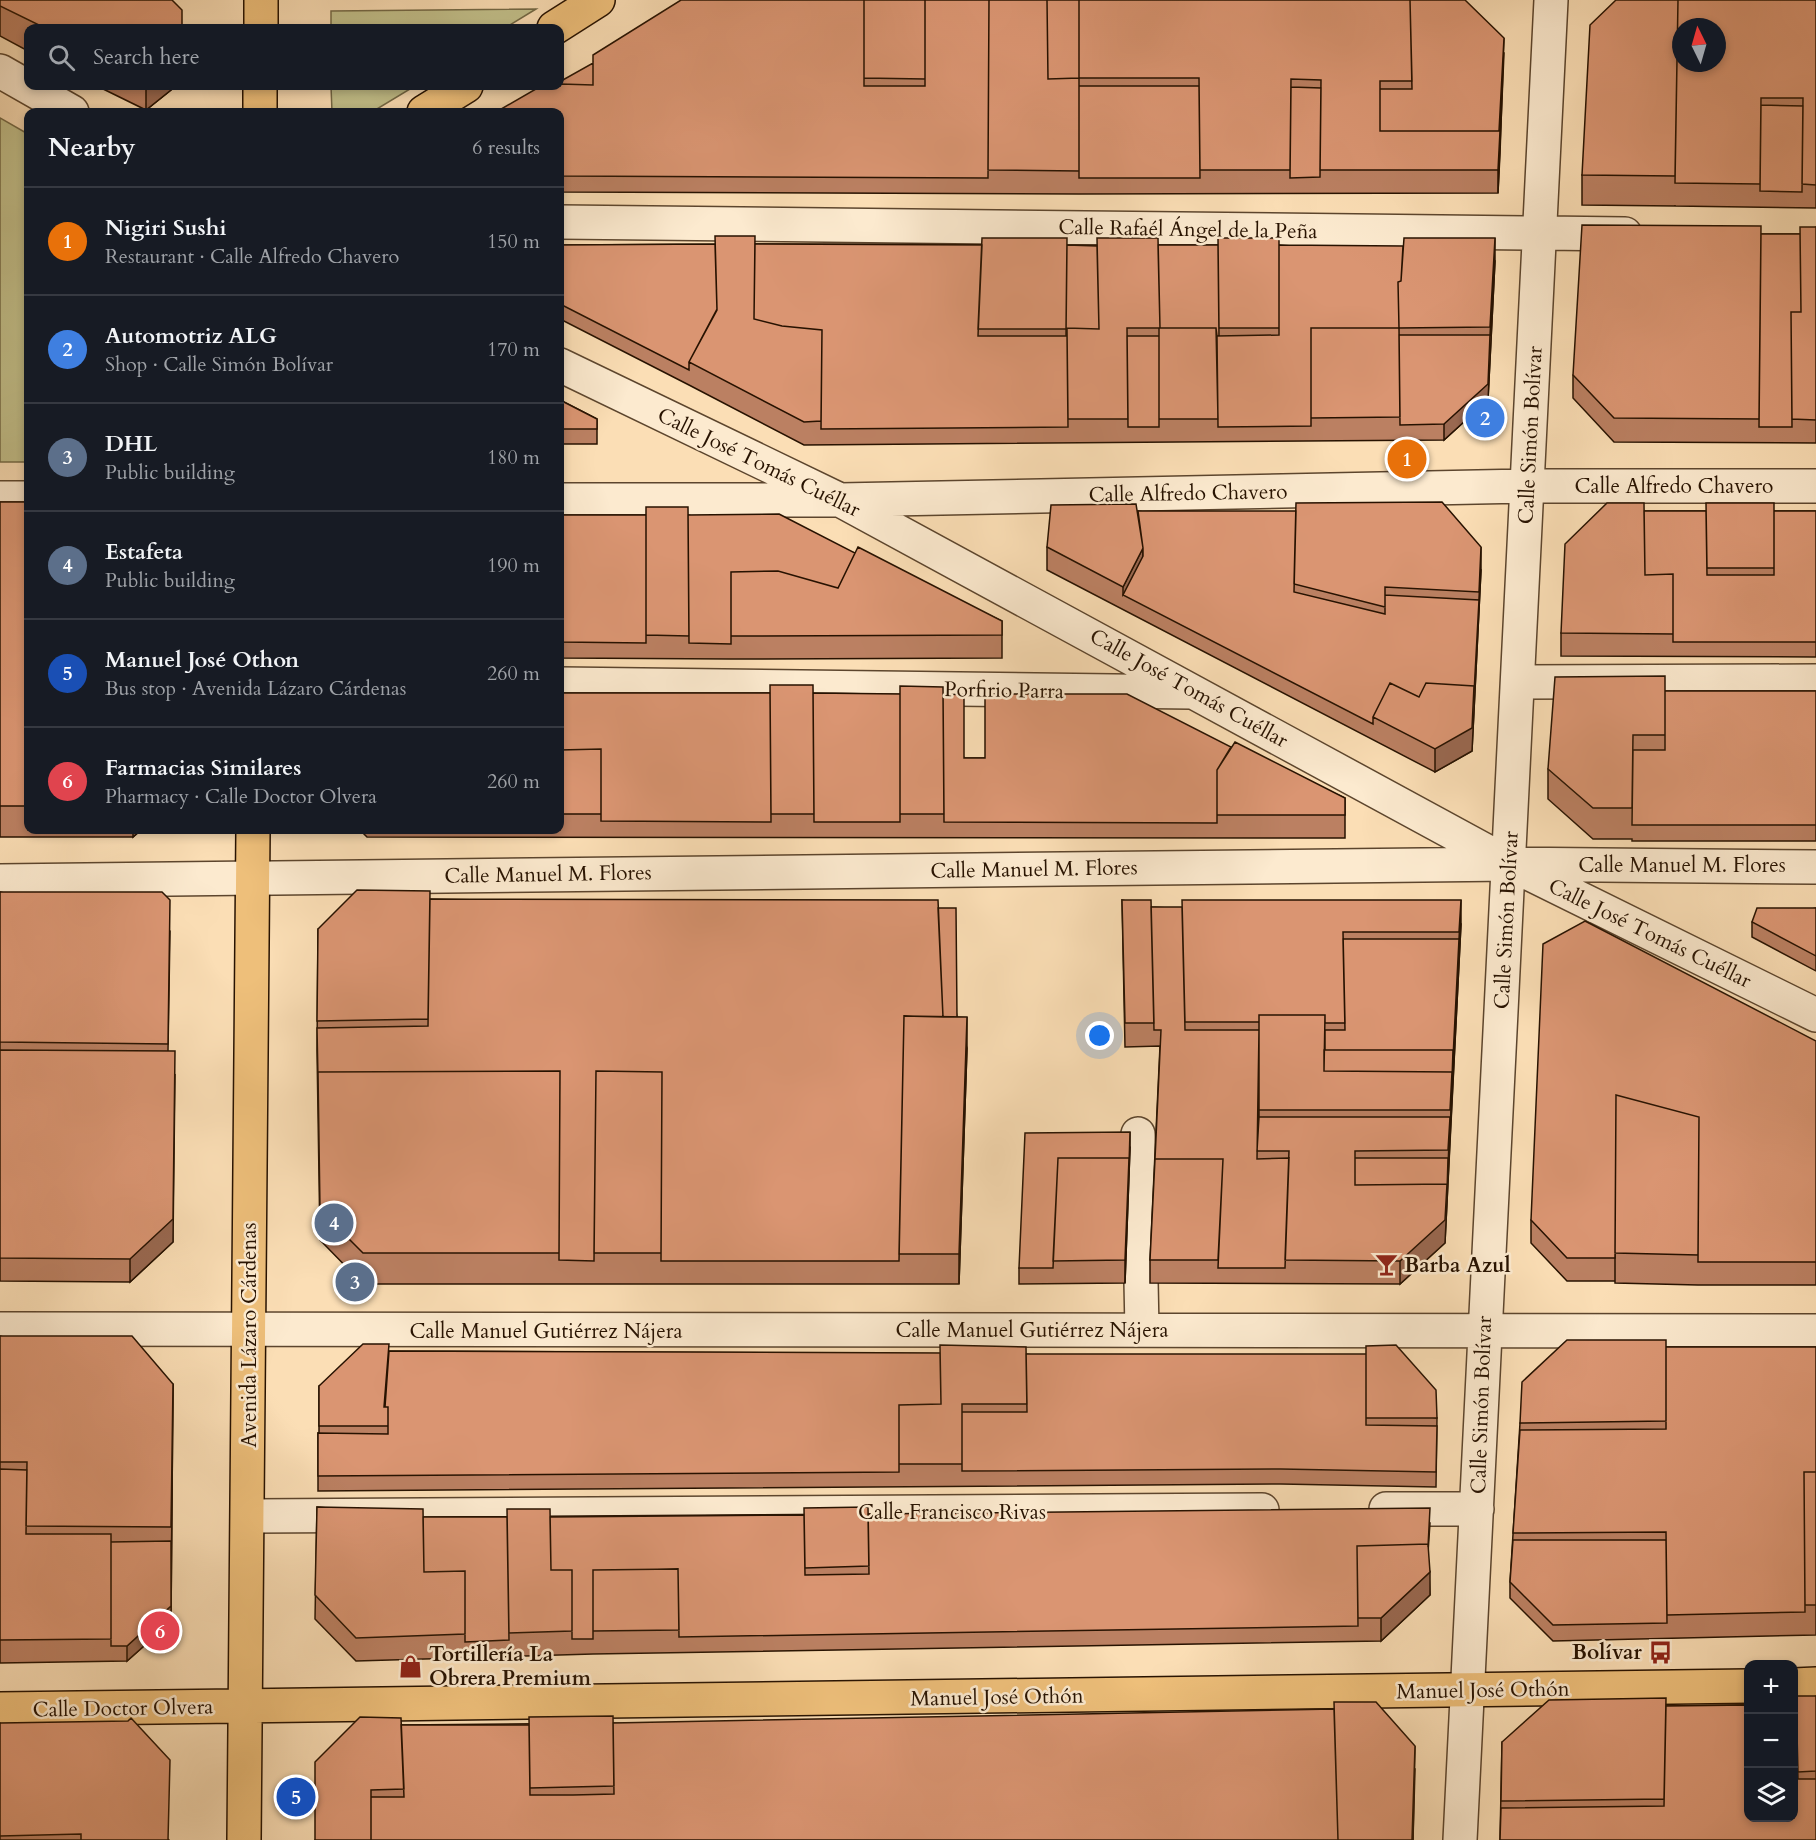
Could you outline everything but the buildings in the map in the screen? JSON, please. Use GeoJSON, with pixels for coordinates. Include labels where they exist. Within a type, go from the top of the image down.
{"type":"FeatureCollection","features":[{"type":"Feature","properties":{"kind":"main road"},"geometry":{"type":"LineString","coordinates":[[261,0],[261,24]]}},
{"type":"Feature","properties":{"kind":"main road"},"geometry":{"type":"LineString","coordinates":[[560,24],[598,0]]}},
{"type":"Feature","properties":{"kind":"main road"},"geometry":{"type":"LineString","coordinates":[[260,90],[260,108]]}},
{"type":"Feature","properties":{"kind":"main road"},"geometry":{"type":"LineString","coordinates":[[430,108],[460,90]]}},
{"type":"Feature","properties":{"kind":"main road","name":"Avenida Lázaro Cárdenas"},"geometry":{"type":"LineString","coordinates":[[244,1840],[253,834]]}},
{"type":"Feature","properties":{"kind":"main road"},"geometry":{"type":"LineString","coordinates":[[1798,1685],[1816,1684]]}},
{"type":"Feature","properties":{"kind":"main road","name":"Manuel José Othón"},"geometry":{"type":"LineString","coordinates":[[245,1707],[1744,1686]]}},
{"type":"Feature","properties":{"kind":"main road","name":"Calle Doctor Olvera"},"geometry":{"type":"LineString","coordinates":[[0,1709],[245,1707]]}},
{"type":"Feature","properties":{"kind":"street","name":"Calle Simón Bolívar"},"geometry":{"type":"LineString","coordinates":[[1460,1840],[1551,0]]}},
{"type":"Feature","properties":{"kind":"street"},"geometry":{"type":"LineString","coordinates":[[0,71],[24,85]]}},
{"type":"Feature","properties":{"kind":"street"},"geometry":{"type":"LineString","coordinates":[[33,90],[65,108]]}},
{"type":"Feature","properties":{"kind":"street","name":"Calle Rafaél Ángel de la Peña"},"geometry":{"type":"LineString","coordinates":[[564,222],[1655,234]]}},
{"type":"Feature","properties":{"kind":"street","name":"Calle José Tomás Cuéllar"},"geometry":{"type":"LineString","coordinates":[[564,367],[840,500],[1510,864],[1816,1015]]}},
{"type":"Feature","properties":{"kind":"street","name":"Calle Alfredo Chavero"},"geometry":{"type":"LineString","coordinates":[[564,500],[840,500],[1528,486],[1816,486]]}},
{"type":"Feature","properties":{"kind":"street"},"geometry":{"type":"LineString","coordinates":[[0,498],[24,498]]}},
{"type":"Feature","properties":{"kind":"street"},"geometry":{"type":"LineString","coordinates":[[1518,682],[1816,681]]}},
{"type":"Feature","properties":{"kind":"street","name":"Porfirio Parra"},"geometry":{"type":"LineString","coordinates":[[564,684],[1197,692]]}},
{"type":"Feature","properties":{"kind":"street","name":"Calle Manuel M. Flores"},"geometry":{"type":"LineString","coordinates":[[0,880],[1510,864],[1816,867]]}},
{"type":"Feature","properties":{"kind":"street"},"geometry":{"type":"LineString","coordinates":[[1138,1134],[1142,1330]]}},
{"type":"Feature","properties":{"kind":"street","name":"Calle Manuel Gutiérrez Nájera"},"geometry":{"type":"LineString","coordinates":[[0,1329],[1816,1331]]}},
{"type":"Feature","properties":{"kind":"street"},"geometry":{"type":"LineString","coordinates":[[1358,1510],[1477,1509]]}},
{"type":"Feature","properties":{"kind":"street","name":"Calle Francisco Rivas"},"geometry":{"type":"LineString","coordinates":[[248,1516],[1298,1510]]}},
{"type":"Feature","properties":{"kind":"shaded area"},"geometry":{"type":"Polygon","coordinates":[[[536,9],[512,24],[331,24],[331,11],[536,9]]]}},
{"type":"Feature","properties":{"kind":"shaded area"},"geometry":{"type":"Polygon","coordinates":[[[331,90],[408,90],[379,108],[332,108],[331,90]]]}},
{"type":"Feature","properties":{"kind":"shaded area"},"geometry":{"type":"Polygon","coordinates":[[[0,118],[24,132],[24,462],[0,462],[0,118]]]}},
{"type":"Feature","properties":{"kind":"place","name":"Automotriz ALG"},"geometry":{"type":"Point","coordinates":[1485,418]}},
{"type":"Feature","properties":{"kind":"place","name":"Nigiri Sushi"},"geometry":{"type":"Point","coordinates":[1407,459]}},
{"type":"Feature","properties":{"kind":"place","name":"Estafeta"},"geometry":{"type":"Point","coordinates":[334,1223]}},
{"type":"Feature","properties":{"kind":"place","name":"Barba Azul"},"geometry":{"type":"Point","coordinates":[1386,1265]}},
{"type":"Feature","properties":{"kind":"place","name":"DHL"},"geometry":{"type":"Point","coordinates":[355,1282]}},
{"type":"Feature","properties":{"kind":"place","name":"Farmacias Similares"},"geometry":{"type":"Point","coordinates":[160,1631]}},
{"type":"Feature","properties":{"kind":"place","name":"Bolívar"},"geometry":{"type":"Point","coordinates":[1660,1652]}},
{"type":"Feature","properties":{"kind":"place","name":"Tortillería La Obrera Premium"},"geometry":{"type":"Point","coordinates":[411,1666]}},
{"type":"Feature","properties":{"kind":"place","name":"Manuel José Othon"},"geometry":{"type":"Point","coordinates":[296,1797]}}]}
